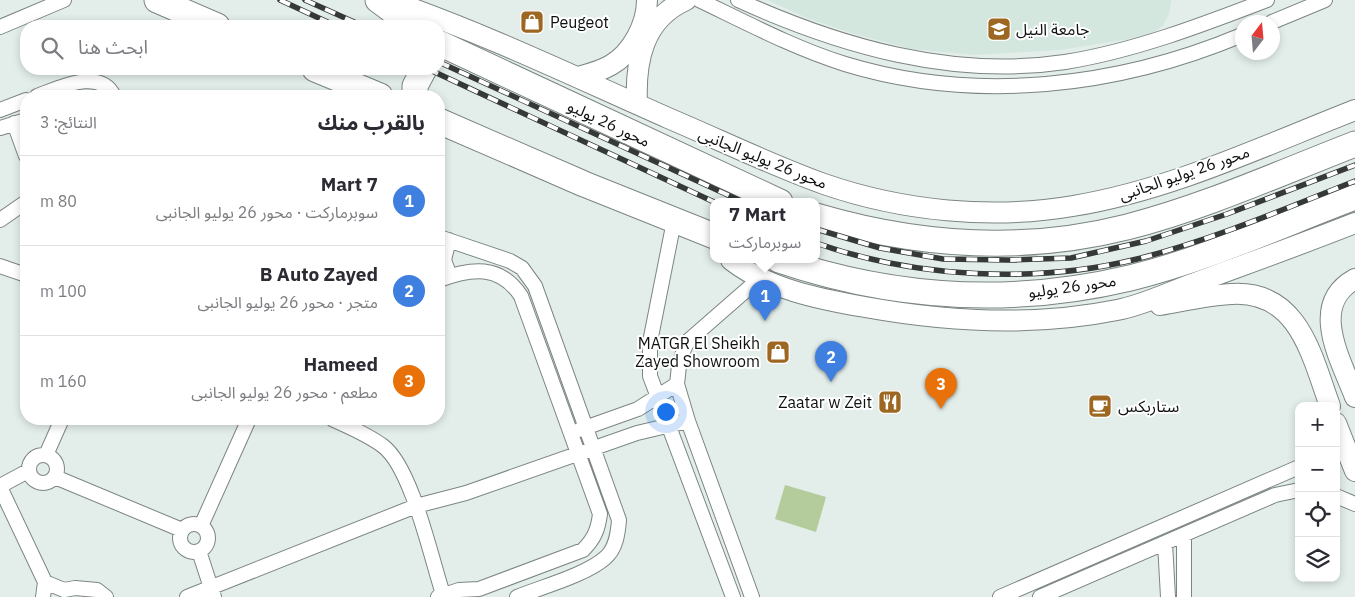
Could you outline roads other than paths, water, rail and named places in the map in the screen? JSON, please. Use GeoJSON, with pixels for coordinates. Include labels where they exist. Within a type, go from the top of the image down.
{"type":"FeatureCollection","features":[{"type":"Feature","properties":{"kind":"highway"},"geometry":{"type":"LineString","coordinates":[[157,0],[202,20]]}},
{"type":"Feature","properties":{"kind":"highway"},"geometry":{"type":"LineString","coordinates":[[382,8],[403,20]]}},
{"type":"Feature","properties":{"kind":"highway","name":"محور 26 يوليو"},"geometry":{"type":"LineString","coordinates":[[445,46],[771,198]]}},
{"type":"Feature","properties":{"kind":"highway"},"geometry":{"type":"LineString","coordinates":[[445,59],[467,57]]}},
{"type":"Feature","properties":{"kind":"highway"},"geometry":{"type":"LineString","coordinates":[[339,75],[368,90]]}},
{"type":"Feature","properties":{"kind":"highway"},"geometry":{"type":"LineString","coordinates":[[415,90],[421,75]]}},
{"type":"Feature","properties":{"kind":"highway"},"geometry":{"type":"LineString","coordinates":[[445,124],[710,237]]}},
{"type":"Feature","properties":{"kind":"highway"},"geometry":{"type":"LineString","coordinates":[[820,217],[889,234],[929,240],[1008,243],[1058,239],[1127,227],[1165,216],[1355,144]]}},
{"type":"Feature","properties":{"kind":"highway","name":"محور 26 يوليو"},"geometry":{"type":"LineString","coordinates":[[789,263],[857,283],[911,292],[963,296],[1076,288],[1130,278],[1185,261],[1355,197]]}},
{"type":"Feature","properties":{"kind":"main road"},"geometry":{"type":"LineString","coordinates":[[578,77],[609,66],[626,53],[641,29],[648,0]]}},
{"type":"Feature","properties":{"kind":"main road"},"geometry":{"type":"LineString","coordinates":[[636,104],[637,66],[646,41],[664,13],[686,0]]}},
{"type":"Feature","properties":{"kind":"main road","name":"محور 26 يوليو الجانبى"},"geometry":{"type":"LineString","coordinates":[[382,8],[424,20]]}},
{"type":"Feature","properties":{"kind":"main road","name":"محور 26 يوليو الجانبى"},"geometry":{"type":"LineString","coordinates":[[445,26],[494,40],[789,171],[827,185],[907,204],[947,210],[989,212],[1070,207],[1150,189],[1355,110]]}},
{"type":"Feature","properties":{"kind":"main road"},"geometry":{"type":"LineString","coordinates":[[1118,310],[1355,223]]}},
{"type":"Feature","properties":{"kind":"main road"},"geometry":{"type":"LineString","coordinates":[[735,263],[759,279],[836,302],[911,316],[963,320],[1015,322],[1068,318],[1232,294],[1248,294],[1262,298],[1282,310],[1298,326],[1305,339],[1329,402]]}},
{"type":"Feature","properties":{"kind":"main road"},"geometry":{"type":"LineString","coordinates":[[1355,279],[1346,284],[1335,297],[1331,305],[1329,322],[1355,397]]}},
{"type":"Feature","properties":{"kind":"main road"},"geometry":{"type":"LineString","coordinates":[[1342,431],[1355,471]]}},
{"type":"Feature","properties":{"kind":"street"},"geometry":{"type":"LineString","coordinates":[[0,26],[64,0]]}},
{"type":"Feature","properties":{"kind":"street"},"geometry":{"type":"LineString","coordinates":[[699,0],[797,47],[847,64],[956,85],[1016,87],[1068,82],[1120,73],[1235,38]]}},
{"type":"Feature","properties":{"kind":"street"},"geometry":{"type":"LineString","coordinates":[[738,0],[844,41],[902,57],[956,65],[1013,66],[1064,62],[1196,28],[1267,0]]}},
{"type":"Feature","properties":{"kind":"street"},"geometry":{"type":"LineString","coordinates":[[1280,19],[1325,0]]}},
{"type":"Feature","properties":{"kind":"street"},"geometry":{"type":"LineString","coordinates":[[1224,16],[1235,32]]}},
{"type":"Feature","properties":{"kind":"street"},"geometry":{"type":"LineString","coordinates":[[1196,28],[1202,49]]}},
{"type":"Feature","properties":{"kind":"street"},"geometry":{"type":"LineString","coordinates":[[77,90],[82,82]]}},
{"type":"Feature","properties":{"kind":"street"},"geometry":{"type":"LineString","coordinates":[[57,90],[82,82],[95,82],[104,85],[109,90]]}},
{"type":"Feature","properties":{"kind":"street"},"geometry":{"type":"LineString","coordinates":[[0,110],[20,102]]}},
{"type":"Feature","properties":{"kind":"street"},"geometry":{"type":"LineString","coordinates":[[0,128],[20,121]]}},
{"type":"Feature","properties":{"kind":"street"},"geometry":{"type":"LineString","coordinates":[[0,220],[20,206]]}},
{"type":"Feature","properties":{"kind":"street"},"geometry":{"type":"LineString","coordinates":[[674,221],[648,353],[650,376],[733,597]]}},
{"type":"Feature","properties":{"kind":"street"},"geometry":{"type":"LineString","coordinates":[[445,239],[510,261],[522,268],[535,286],[619,520],[614,546],[606,558],[588,569],[517,597]]}},
{"type":"Feature","properties":{"kind":"street"},"geometry":{"type":"LineString","coordinates":[[0,266],[20,274]]}},
{"type":"Feature","properties":{"kind":"street"},"geometry":{"type":"LineString","coordinates":[[346,425],[384,447],[398,464],[416,506],[440,596],[478,593],[583,550],[593,540],[598,528],[600,514],[597,501],[576,454],[521,296],[503,276],[492,272],[474,271],[445,278]]}},
{"type":"Feature","properties":{"kind":"street"},"geometry":{"type":"LineString","coordinates":[[752,597],[688,421],[677,384],[678,366],[688,341],[759,279]]}},
{"type":"Feature","properties":{"kind":"street"},"geometry":{"type":"LineString","coordinates":[[569,433],[638,410],[677,384]]}},
{"type":"Feature","properties":{"kind":"street"},"geometry":{"type":"LineString","coordinates":[[187,597],[213,592],[416,506],[466,493],[637,433],[688,421]]}},
{"type":"Feature","properties":{"kind":"street"},"geometry":{"type":"LineString","coordinates":[[46,455],[59,425]]}},
{"type":"Feature","properties":{"kind":"street"},"geometry":{"type":"LineString","coordinates":[[201,526],[246,425]]}},
{"type":"Feature","properties":{"kind":"street"},"geometry":{"type":"LineString","coordinates":[[43,597],[45,582],[0,487],[28,471],[33,458],[46,455]]}},
{"type":"Feature","properties":{"kind":"street"},"geometry":{"type":"LineString","coordinates":[[46,455],[56,464],[55,477]]}},
{"type":"Feature","properties":{"kind":"street"},"geometry":{"type":"LineString","coordinates":[[1000,597],[1295,469]]}},
{"type":"Feature","properties":{"kind":"street"},"geometry":{"type":"LineString","coordinates":[[28,471],[31,478],[43,484],[55,477]]}},
{"type":"Feature","properties":{"kind":"street"},"geometry":{"type":"LineString","coordinates":[[55,477],[182,530],[194,524],[201,526],[206,532],[208,540],[205,547],[198,551],[190,552],[183,547],[180,539],[182,530]]}},
{"type":"Feature","properties":{"kind":"street"},"geometry":{"type":"LineString","coordinates":[[1040,597],[1236,512],[1275,496],[1295,491]]}},
{"type":"Feature","properties":{"kind":"street"},"geometry":{"type":"LineString","coordinates":[[1229,497],[1236,512]]}},
{"type":"Feature","properties":{"kind":"street"},"geometry":{"type":"LineString","coordinates":[[1340,498],[1355,504]]}},
{"type":"Feature","properties":{"kind":"street"},"geometry":{"type":"LineString","coordinates":[[1184,535],[1184,597]]}},
{"type":"Feature","properties":{"kind":"street"},"geometry":{"type":"LineString","coordinates":[[1165,543],[1168,597]]}},
{"type":"Feature","properties":{"kind":"street"},"geometry":{"type":"LineString","coordinates":[[198,551],[213,592]]}},
{"type":"Feature","properties":{"kind":"street"},"geometry":{"type":"LineString","coordinates":[[45,582],[64,590],[76,588],[97,590],[106,597]]}},
{"type":"Feature","properties":{"kind":"railway"},"geometry":{"type":"LineString","coordinates":[[280,0],[323,20]]}},
{"type":"Feature","properties":{"kind":"railway"},"geometry":{"type":"LineString","coordinates":[[305,0],[350,20]]}},
{"type":"Feature","properties":{"kind":"railway"},"geometry":{"type":"LineString","coordinates":[[445,65],[734,198]]}},
{"type":"Feature","properties":{"kind":"railway"},"geometry":{"type":"LineString","coordinates":[[441,75],[710,200]]}},
{"type":"Feature","properties":{"kind":"railway"},"geometry":{"type":"LineString","coordinates":[[820,230],[880,248],[943,259],[1071,258],[1146,241],[1227,214],[1355,165]]}},
{"type":"Feature","properties":{"kind":"railway"},"geometry":{"type":"LineString","coordinates":[[820,244],[854,255],[934,270],[976,274],[1058,272],[1098,267],[1137,259],[1193,243],[1355,181]]}},
{"type":"Feature","properties":{"kind":"place","name":"Peugeot"},"geometry":{"type":"Point","coordinates":[532,22]}},
{"type":"Feature","properties":{"kind":"place","name":"جامعة النيل"},"geometry":{"type":"Point","coordinates":[999,29]}},
{"type":"Feature","properties":{"kind":"place","name":"7 Mart"},"geometry":{"type":"Point","coordinates":[765,321]}},
{"type":"Feature","properties":{"kind":"place","name":"MATGR El Sheikh Zayed Showroom"},"geometry":{"type":"Point","coordinates":[778,352]}},
{"type":"Feature","properties":{"kind":"place","name":"B Auto Zayed"},"geometry":{"type":"Point","coordinates":[831,382]}},
{"type":"Feature","properties":{"kind":"place","name":"Zaatar w Zeit"},"geometry":{"type":"Point","coordinates":[890,402]}},
{"type":"Feature","properties":{"kind":"place","name":"ستاربكس"},"geometry":{"type":"Point","coordinates":[1100,406]}},
{"type":"Feature","properties":{"kind":"place","name":"Hameed"},"geometry":{"type":"Point","coordinates":[941,409]}}]}
